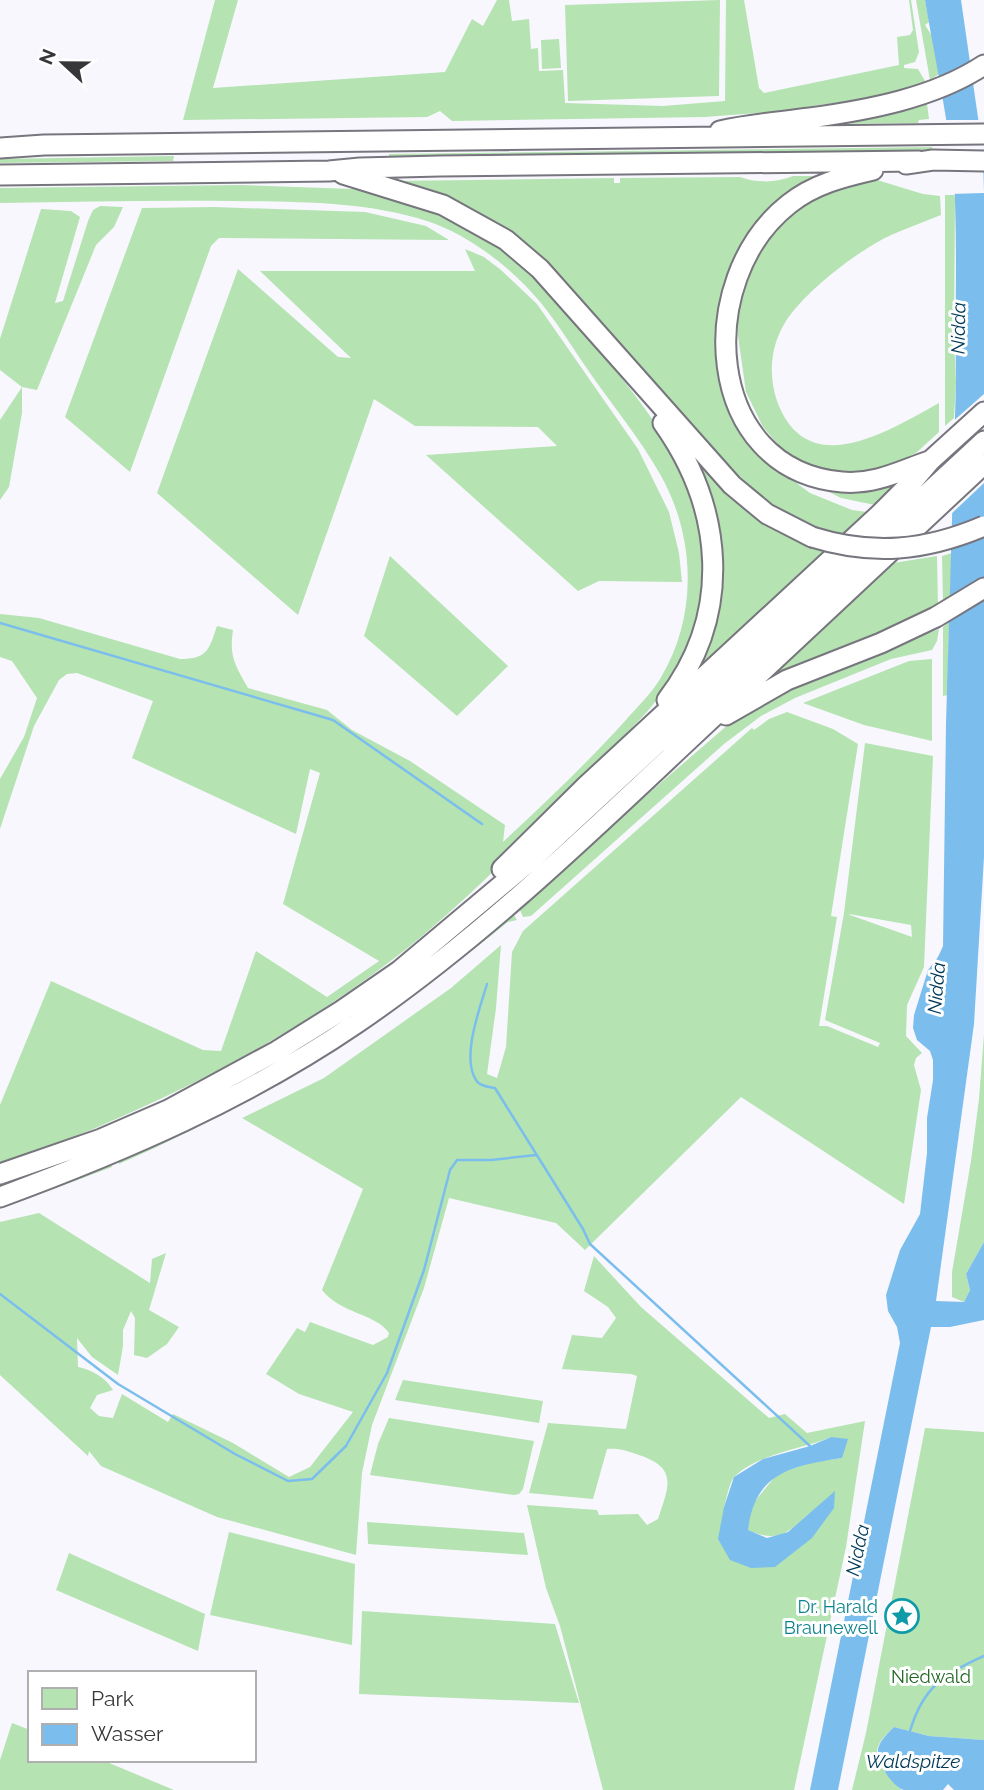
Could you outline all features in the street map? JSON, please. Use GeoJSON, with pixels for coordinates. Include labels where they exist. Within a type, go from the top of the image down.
{"type":"FeatureCollection","features":[{"type":"Feature","properties":{"kind":"highway"},"geometry":{"type":"LineString","coordinates":[[691,138],[746,125],[850,112],[952,84],[984,65]]}},
{"type":"Feature","properties":{"kind":"highway"},"geometry":{"type":"LineString","coordinates":[[0,148],[44,145],[984,134]]}},
{"type":"Feature","properties":{"kind":"highway"},"geometry":{"type":"LineString","coordinates":[[0,174],[984,160]]}},
{"type":"Feature","properties":{"kind":"highway"},"geometry":{"type":"LineString","coordinates":[[926,161],[844,177],[808,191],[789,204],[759,234],[748,251],[732,290],[725,337],[731,384],[747,423],[759,440],[789,465],[825,480],[860,482],[894,475],[930,461]]}},
{"type":"Feature","properties":{"kind":"highway"},"geometry":{"type":"LineString","coordinates":[[328,171],[443,205],[506,240],[540,269],[732,485],[767,514],[812,537],[841,545],[883,550],[946,541],[984,526]]}},
{"type":"Feature","properties":{"kind":"highway"},"geometry":{"type":"LineString","coordinates":[[586,786],[668,699],[693,657],[710,607],[713,552],[706,515],[685,457],[638,379]]}},
{"type":"Feature","properties":{"kind":"highway"},"geometry":{"type":"LineString","coordinates":[[399,971],[586,786],[881,513],[930,461],[984,412]]}},
{"type":"Feature","properties":{"kind":"highway"},"geometry":{"type":"LineString","coordinates":[[0,1174],[101,1139],[168,1110],[277,1051],[399,971],[529,862],[984,441]]}},
{"type":"Feature","properties":{"kind":"highway"},"geometry":{"type":"LineString","coordinates":[[0,1197],[83,1167],[192,1119],[272,1075],[355,1024],[432,970],[502,913],[984,464]]}},
{"type":"Feature","properties":{"kind":"highway"},"geometry":{"type":"LineString","coordinates":[[698,731],[787,680],[881,643],[936,617],[979,589]]}},
{"type":"Feature","properties":{"kind":"green space"},"geometry":{"type":"Polygon","coordinates":[[[215,0],[238,0],[213,88],[445,72],[472,19],[483,26],[497,0],[509,0],[512,21],[529,19],[531,49],[538,48],[539,71],[563,70],[565,103],[663,106],[725,101],[726,0],[744,0],[759,88],[764,93],[899,65],[897,37],[910,35],[913,30],[909,0],[919,52],[915,62],[904,65],[904,68],[918,69],[925,81],[923,84],[857,100],[796,110],[705,117],[452,121],[440,111],[427,117],[183,120],[215,0]]]}},
{"type":"Feature","properties":{"kind":"green space"},"geometry":{"type":"Polygon","coordinates":[[[720,0],[719,96],[568,101],[565,5],[720,0]]]}},
{"type":"Feature","properties":{"kind":"green space"},"geometry":{"type":"Polygon","coordinates":[[[916,0],[925,0],[929,22],[925,25],[932,36],[939,74],[930,80],[916,0]]]}},
{"type":"Feature","properties":{"kind":"green space"},"geometry":{"type":"Polygon","coordinates":[[[559,39],[561,68],[542,69],[541,40],[559,39]]]}},
{"type":"Feature","properties":{"kind":"green space"},"geometry":{"type":"Polygon","coordinates":[[[927,104],[929,119],[919,120],[918,123],[830,124],[927,104]]]}},
{"type":"Feature","properties":{"kind":"green space"},"geometry":{"type":"Polygon","coordinates":[[[932,147],[933,152],[389,158],[389,154],[932,147]]]}},
{"type":"Feature","properties":{"kind":"green space"},"geometry":{"type":"Polygon","coordinates":[[[174,156],[173,161],[0,163],[0,159],[174,156]]]}},
{"type":"Feature","properties":{"kind":"green space"},"geometry":{"type":"Polygon","coordinates":[[[812,176],[819,180],[777,207],[720,332],[759,445],[787,476],[810,493],[852,510],[867,512],[842,535],[807,524],[805,526],[756,497],[608,334],[611,332],[608,329],[606,331],[568,288],[392,181],[614,178],[614,183],[620,183],[620,178],[740,177],[767,181],[812,176]]]}},
{"type":"Feature","properties":{"kind":"green space"},"geometry":{"type":"Polygon","coordinates":[[[877,180],[923,194],[940,196],[941,215],[877,242],[830,275],[801,302],[782,328],[775,346],[772,364],[774,392],[790,426],[808,440],[828,445],[850,443],[873,436],[939,403],[939,432],[916,453],[886,469],[863,473],[829,473],[809,467],[782,449],[763,427],[746,392],[738,336],[736,294],[779,220],[829,191],[877,180]]]}},
{"type":"Feature","properties":{"kind":"green space"},"geometry":{"type":"Polygon","coordinates":[[[241,185],[353,189],[386,195],[429,207],[511,253],[575,318],[593,345],[595,344],[646,410],[673,452],[689,485],[699,519],[704,553],[703,587],[696,620],[685,653],[668,684],[646,713],[492,873],[392,960],[302,1022],[204,1078],[102,1125],[0,1165],[0,1105],[51,981],[203,1050],[221,1051],[256,951],[327,997],[379,961],[283,904],[320,773],[310,769],[296,834],[132,758],[153,701],[77,673],[67,674],[59,680],[34,726],[0,829],[0,779],[24,737],[37,698],[12,661],[0,657],[0,614],[39,618],[180,659],[189,659],[206,652],[217,626],[233,630],[234,660],[248,688],[327,710],[352,730],[410,761],[505,825],[503,842],[580,768],[648,695],[660,679],[681,630],[688,577],[686,550],[681,524],[660,474],[541,303],[504,266],[475,244],[427,221],[355,206],[204,201],[0,203],[0,188],[241,185]]]}},
{"type":"Feature","properties":{"kind":"green space"},"geometry":{"type":"Polygon","coordinates":[[[945,195],[954,195],[955,199],[956,383],[954,418],[945,426],[945,195]]]}},
{"type":"Feature","properties":{"kind":"green space"},"geometry":{"type":"Polygon","coordinates":[[[100,206],[123,207],[114,227],[96,245],[37,390],[22,387],[0,370],[0,339],[41,209],[71,211],[80,217],[55,303],[63,301],[93,210],[100,206]]]}},
{"type":"Feature","properties":{"kind":"green space"},"geometry":{"type":"Polygon","coordinates":[[[214,207],[365,212],[426,226],[449,240],[219,238],[211,246],[130,472],[65,417],[142,208],[214,207]]]}},
{"type":"Feature","properties":{"kind":"green space"},"geometry":{"type":"Polygon","coordinates":[[[465,249],[484,257],[537,304],[638,449],[669,512],[679,553],[682,582],[599,581],[578,591],[426,455],[557,446],[538,427],[415,426],[374,399],[298,615],[157,493],[238,269],[338,357],[351,358],[260,271],[475,271],[465,249]]]}},
{"type":"Feature","properties":{"kind":"green space"},"geometry":{"type":"Polygon","coordinates":[[[22,387],[22,413],[9,487],[0,500],[0,420],[22,387]]]}},
{"type":"Feature","properties":{"kind":"green space"},"geometry":{"type":"Polygon","coordinates":[[[681,439],[800,542],[824,552],[686,680],[717,577],[681,439]]]}},
{"type":"Feature","properties":{"kind":"green space"},"geometry":{"type":"Polygon","coordinates":[[[906,476],[875,505],[841,498],[803,479],[906,476]]]}},
{"type":"Feature","properties":{"kind":"green space"},"geometry":{"type":"Polygon","coordinates":[[[952,553],[950,596],[943,602],[942,556],[952,553]]]}},
{"type":"Feature","properties":{"kind":"green space"},"geometry":{"type":"Polygon","coordinates":[[[390,556],[508,666],[457,716],[364,636],[390,556]]]}},
{"type":"Feature","properties":{"kind":"green space"},"geometry":{"type":"Polygon","coordinates":[[[937,556],[938,606],[750,696],[893,563],[937,556]]]}},
{"type":"Feature","properties":{"kind":"green space"},"geometry":{"type":"Polygon","coordinates":[[[949,622],[948,695],[943,696],[943,627],[949,622]]]}},
{"type":"Feature","properties":{"kind":"green space"},"geometry":{"type":"Polygon","coordinates":[[[939,629],[932,650],[891,659],[795,698],[761,716],[724,744],[531,916],[523,917],[520,910],[730,723],[796,683],[927,630],[929,633],[939,629]]]}},
{"type":"Feature","properties":{"kind":"green space"},"geometry":{"type":"Polygon","coordinates":[[[932,659],[932,741],[864,725],[803,703],[909,661],[932,659]]]}},
{"type":"Feature","properties":{"kind":"green space"},"geometry":{"type":"Polygon","coordinates":[[[787,712],[833,729],[858,744],[831,916],[837,917],[819,1026],[827,1026],[878,1047],[880,1043],[825,1020],[844,913],[865,743],[933,756],[924,967],[907,1005],[906,1036],[922,1053],[916,1058],[914,1065],[921,1090],[904,1204],[741,1097],[585,1250],[556,1223],[449,1198],[424,1288],[372,1425],[362,1473],[356,1555],[217,1517],[101,1466],[89,1451],[88,1456],[0,1375],[0,1222],[39,1213],[150,1283],[152,1259],[166,1253],[149,1310],[179,1327],[167,1344],[147,1358],[134,1355],[135,1318],[131,1311],[123,1330],[118,1375],[92,1357],[77,1338],[78,1367],[98,1375],[113,1390],[97,1395],[90,1408],[99,1416],[113,1418],[122,1394],[168,1422],[173,1414],[233,1443],[289,1477],[310,1467],[353,1412],[299,1394],[266,1374],[297,1328],[305,1332],[310,1322],[373,1345],[388,1337],[389,1333],[376,1322],[339,1304],[322,1290],[363,1189],[242,1118],[324,1078],[451,988],[501,945],[487,1074],[497,1078],[506,1047],[512,952],[523,931],[752,728],[754,730],[769,719],[787,712]],[[849,914],[912,937],[911,925],[849,914]]]}},
{"type":"Feature","properties":{"kind":"green space"},"geometry":{"type":"Polygon","coordinates":[[[514,915],[517,920],[508,922],[415,993],[322,1056],[224,1113],[119,1164],[119,1161],[225,1112],[326,1053],[422,987],[514,915]]]}},
{"type":"Feature","properties":{"kind":"green space"},"geometry":{"type":"Polygon","coordinates":[[[984,1034],[984,1242],[966,1274],[970,1290],[964,1302],[952,1297],[952,1272],[971,1161],[984,1034]]]}},
{"type":"Feature","properties":{"kind":"green space"},"geometry":{"type":"Polygon","coordinates":[[[111,1164],[112,1167],[0,1209],[0,1205],[111,1164]]]}},
{"type":"Feature","properties":{"kind":"green space"},"geometry":{"type":"Polygon","coordinates":[[[594,1256],[641,1307],[769,1418],[785,1414],[807,1433],[865,1421],[846,1547],[794,1790],[603,1790],[560,1626],[546,1588],[527,1505],[597,1510],[599,1515],[638,1514],[647,1525],[658,1519],[667,1480],[665,1472],[651,1460],[623,1450],[607,1449],[593,1499],[529,1493],[548,1423],[626,1429],[637,1376],[562,1369],[572,1335],[602,1338],[616,1318],[608,1307],[584,1291],[594,1256]],[[831,1437],[768,1457],[735,1476],[724,1507],[751,1568],[813,1510],[783,1534],[768,1536],[747,1530],[751,1506],[777,1474],[809,1463],[842,1458],[831,1437]]]}},
{"type":"Feature","properties":{"kind":"green space"},"geometry":{"type":"Polygon","coordinates":[[[403,1380],[543,1401],[539,1423],[395,1400],[403,1380]]]}},
{"type":"Feature","properties":{"kind":"green space"},"geometry":{"type":"Polygon","coordinates":[[[389,1418],[534,1441],[523,1489],[514,1495],[370,1475],[378,1444],[389,1418]]]}},
{"type":"Feature","properties":{"kind":"green space","name":"Niedwald"},"geometry":{"type":"Polygon","coordinates":[[[925,1428],[984,1432],[984,1740],[929,1736],[894,1727],[879,1744],[877,1756],[886,1773],[902,1790],[852,1790],[866,1733],[925,1428]]]}},
{"type":"Feature","properties":{"kind":"green space"},"geometry":{"type":"Polygon","coordinates":[[[367,1522],[524,1533],[528,1555],[368,1544],[367,1522]]]}},
{"type":"Feature","properties":{"kind":"green space"},"geometry":{"type":"Polygon","coordinates":[[[229,1532],[355,1564],[352,1645],[210,1615],[229,1532]]]}},
{"type":"Feature","properties":{"kind":"green space"},"geometry":{"type":"Polygon","coordinates":[[[69,1553],[205,1614],[198,1651],[56,1590],[69,1553]]]}},
{"type":"Feature","properties":{"kind":"green space"},"geometry":{"type":"Polygon","coordinates":[[[362,1611],[555,1624],[579,1703],[359,1694],[362,1611]]]}},
{"type":"Feature","properties":{"kind":"green space"},"geometry":{"type":"Polygon","coordinates":[[[12,1723],[28,1729],[28,1762],[107,1762],[174,1790],[0,1790],[0,1760],[12,1723]]]}},
{"type":"Feature","properties":{"kind":"water","name":"Nidda"},"geometry":{"type":"Polygon","coordinates":[[[925,0],[961,0],[984,159],[984,857],[974,1024],[936,1301],[964,1302],[970,1290],[966,1274],[984,1242],[984,1320],[950,1327],[931,1327],[838,1790],[810,1790],[900,1343],[897,1327],[888,1311],[886,1295],[900,1250],[920,1214],[927,1153],[927,1118],[933,1080],[933,1060],[930,1051],[917,1040],[913,1028],[914,1015],[928,970],[943,946],[946,724],[956,383],[956,224],[951,150],[925,0]]]}},
{"type":"Feature","properties":{"kind":"water"},"geometry":{"type":"Polygon","coordinates":[[[831,1437],[848,1439],[842,1458],[807,1464],[779,1475],[759,1495],[748,1530],[767,1538],[788,1532],[835,1491],[834,1508],[812,1538],[775,1567],[751,1568],[730,1560],[718,1539],[724,1507],[734,1477],[763,1459],[831,1437]]]}},
{"type":"Feature","properties":{"kind":"water","name":"Waldspitze"},"geometry":{"type":"Polygon","coordinates":[[[894,1727],[929,1736],[984,1740],[984,1790],[954,1790],[948,1784],[943,1790],[899,1788],[886,1773],[878,1754],[880,1743],[894,1727]]]}},
{"type":"Feature","properties":{"kind":"pier"},"geometry":{"type":"Polygon","coordinates":[[[942,120],[982,120],[984,193],[950,194],[942,120]]]}},
{"type":"Feature","properties":{"kind":"pier"},"geometry":{"type":"Polygon","coordinates":[[[984,394],[984,483],[949,516],[950,424],[984,394]]]}},
{"type":"Feature","properties":{"kind":"waterway"},"geometry":{"type":"LineString","coordinates":[[0,623],[333,720],[482,824]]}},
{"type":"Feature","properties":{"kind":"waterway"},"geometry":{"type":"LineString","coordinates":[[487,984],[473,1032],[470,1059],[472,1070],[479,1084],[495,1088],[590,1244],[810,1446]]}},
{"type":"Feature","properties":{"kind":"waterway"},"geometry":{"type":"LineString","coordinates":[[0,1294],[118,1384],[235,1454],[288,1481],[312,1479],[346,1446],[387,1373],[424,1270],[450,1170],[457,1160],[491,1160],[536,1155]]}},
{"type":"Feature","properties":{"kind":"waterway"},"geometry":{"type":"LineString","coordinates":[[910,1731],[921,1703],[937,1684],[957,1669],[984,1656]]}},
{"type":"Feature","properties":{"kind":"place","name":"Dr. Harald Braunewell"},"geometry":{"type":"Point","coordinates":[902,1616]}}]}
